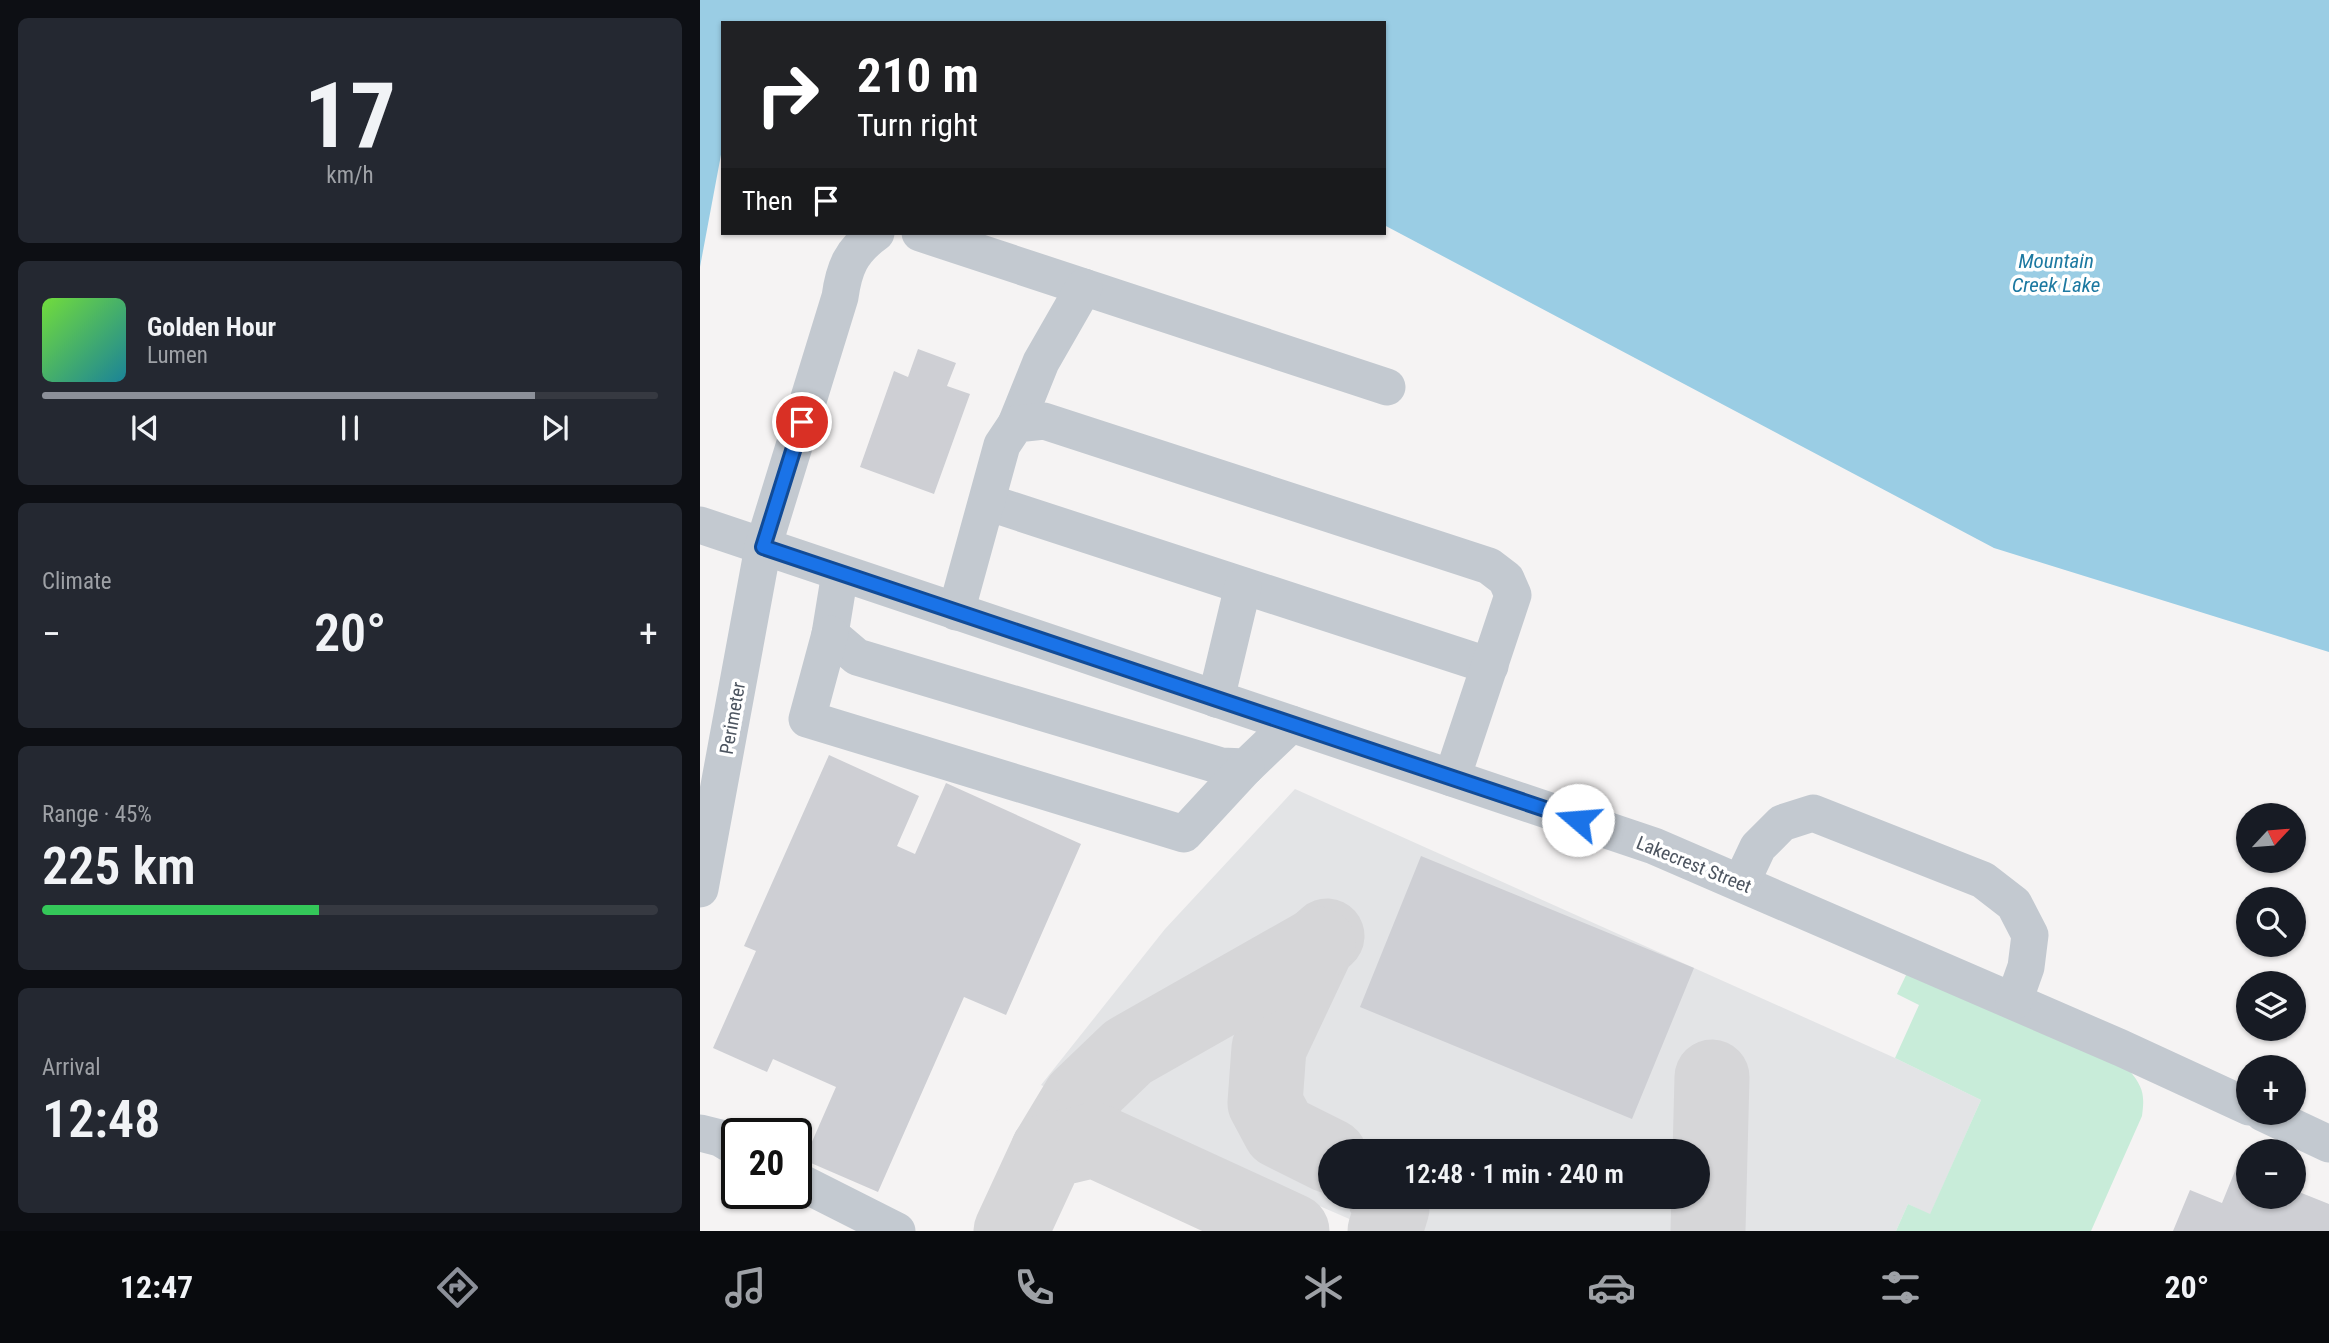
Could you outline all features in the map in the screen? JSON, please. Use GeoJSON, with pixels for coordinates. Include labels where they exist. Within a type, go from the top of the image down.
{"type":"FeatureCollection","features":[{"type":"Feature","properties":{"kind":"lane","name":"Perimeter"},"geometry":{"type":"LineString","coordinates":[[700,889],[763,547],[840,298],[844,272],[860,244],[873,235]]}},
{"type":"Feature","properties":{"kind":"lane"},"geometry":{"type":"LineString","coordinates":[[926,235],[1387,387]]}},
{"type":"Feature","properties":{"kind":"lane"},"geometry":{"type":"LineString","coordinates":[[956,611],[1002,445],[1016,424],[1041,362],[1084,287]]}},
{"type":"Feature","properties":{"kind":"lane"},"geometry":{"type":"LineString","coordinates":[[1016,424],[1044,421],[1489,566],[1506,579],[1513,595],[1452,778]]}},
{"type":"Feature","properties":{"kind":"lane"},"geometry":{"type":"LineString","coordinates":[[986,502],[1489,666]]}},
{"type":"Feature","properties":{"kind":"lane","name":"Lakecrest Street"},"geometry":{"type":"LineString","coordinates":[[700,525],[1654,846],[2014,1001],[2236,1101]]}},
{"type":"Feature","properties":{"kind":"lane"},"geometry":{"type":"LineString","coordinates":[[840,573],[830,634],[807,719],[1184,834],[1246,767],[1291,724]]}},
{"type":"Feature","properties":{"kind":"lane"},"geometry":{"type":"LineString","coordinates":[[1216,699],[1243,586]]}},
{"type":"Feature","properties":{"kind":"lane"},"geometry":{"type":"LineString","coordinates":[[830,634],[857,657],[1221,766],[1246,767]]}},
{"type":"Feature","properties":{"kind":"lane"},"geometry":{"type":"LineString","coordinates":[[1741,883],[1758,847],[1782,823],[1813,813],[1983,880],[2014,904],[2031,935],[2026,967],[2014,1001]]}},
{"type":"Feature","properties":{"kind":"lane"},"geometry":{"type":"LineString","coordinates":[[2289,1125],[2329,1144]]}},
{"type":"Feature","properties":{"kind":"lane"},"geometry":{"type":"LineString","coordinates":[[700,1133],[721,1139]]}},
{"type":"Feature","properties":{"kind":"lane"},"geometry":{"type":"LineString","coordinates":[[812,1188],[897,1231]]}},
{"type":"Feature","properties":{"kind":"shaded area"},"geometry":{"type":"Polygon","coordinates":[[[1295,789],[1895,1058],[1981,1100],[1930,1215],[1908,1204],[1896,1231],[1377,1231],[1326,1209],[1710,1209],[1710,1139],[1318,1139],[1318,1205],[1041,1085],[1165,929],[1295,789]]]}},
{"type":"Feature","properties":{"kind":"green space"},"geometry":{"type":"Polygon","coordinates":[[[1908,971],[2129,1070],[2134,1076],[2142,1091],[2142,1116],[2091,1231],[1896,1231],[1908,1204],[1930,1214],[1981,1100],[1895,1058],[1919,1005],[1897,994],[1908,971]]]}},
{"type":"Feature","properties":{"kind":"water","name":"Mountain Creek Lake"},"geometry":{"type":"Polygon","coordinates":[[[700,0],[2329,0],[2329,652],[1994,548],[1386,226],[1386,21],[721,21],[721,155],[700,267],[700,0]]]}},
{"type":"Feature","properties":{"kind":"building"},"geometry":{"type":"Polygon","coordinates":[[[918,349],[956,363],[947,386],[970,394],[934,494],[860,467],[894,371],[908,377],[918,349]]]}},
{"type":"Feature","properties":{"kind":"building"},"geometry":{"type":"Polygon","coordinates":[[[829,755],[919,796],[897,846],[915,854],[946,783],[1081,844],[1006,1015],[964,997],[878,1192],[812,1163],[812,1142],[836,1087],[773,1059],[767,1072],[713,1048],[756,951],[744,946],[829,755]]]}},
{"type":"Feature","properties":{"kind":"building"},"geometry":{"type":"Polygon","coordinates":[[[1421,856],[1694,968],[1632,1119],[1360,1007],[1421,856]]]}},
{"type":"Feature","properties":{"kind":"building"},"geometry":{"type":"Polygon","coordinates":[[[2236,1168],[2236,1209],[2306,1209],[2306,1195],[2329,1204],[2329,1231],[2173,1231],[2190,1190],[2222,1203],[2236,1168]]]}},
{"type":"Feature","properties":{"kind":"taxiway"},"geometry":{"type":"LineString","coordinates":[[1318,1150],[1280,1131],[1265,1103],[1269,1048],[1318,944],[1327,936]]}},
{"type":"Feature","properties":{"kind":"taxiway"},"geometry":{"type":"LineString","coordinates":[[1048,1151],[1080,1098],[1128,1052],[1318,944]]}},
{"type":"Feature","properties":{"kind":"taxiway"},"geometry":{"type":"LineString","coordinates":[[1708,1231],[1712,1077]]}},
{"type":"Feature","properties":{"kind":"taxiway"},"geometry":{"type":"LineString","coordinates":[[1011,1231],[1048,1151],[1094,1140],[1292,1231]]}},
{"type":"Feature","properties":{"kind":"taxiway"},"geometry":{"type":"LineString","coordinates":[[1385,1231],[1392,1209]]}},
{"type":"Feature","properties":{"kind":"route"},"geometry":{"type":"LineString","coordinates":[[802,422],[763,547],[1578,820]]}}]}
